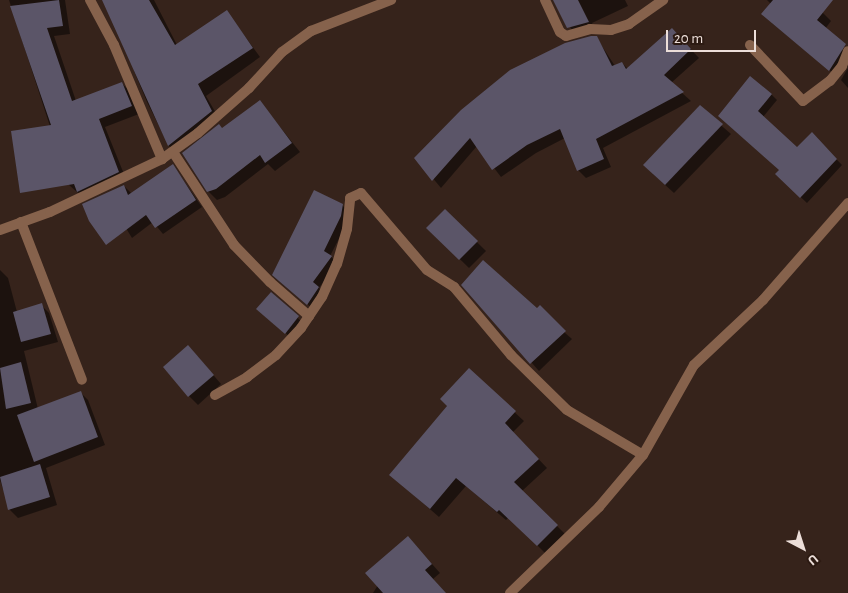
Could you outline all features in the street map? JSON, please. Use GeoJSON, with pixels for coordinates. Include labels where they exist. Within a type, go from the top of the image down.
{"type":"FeatureCollection","features":[{"type":"Feature","properties":{"kind":"street"},"geometry":{"type":"LineString","coordinates":[[90,0],[114,45],[162,159]]}},
{"type":"Feature","properties":{"kind":"street"},"geometry":{"type":"LineString","coordinates":[[0,230],[110,185],[162,159],[249,88],[282,52],[311,31],[391,0]]}},
{"type":"Feature","properties":{"kind":"street"},"geometry":{"type":"LineString","coordinates":[[545,0],[560,32],[566,36],[590,29],[611,30],[628,24],[663,0]]}},
{"type":"Feature","properties":{"kind":"street"},"geometry":{"type":"LineString","coordinates":[[750,46],[803,101],[830,81],[842,66],[848,51]]}},
{"type":"Feature","properties":{"kind":"street"},"geometry":{"type":"LineString","coordinates":[[172,152],[234,245],[270,282],[309,316]]}},
{"type":"Feature","properties":{"kind":"street"},"geometry":{"type":"LineString","coordinates":[[215,395],[247,377],[276,355],[309,316],[337,264],[347,229],[350,198],[361,193],[427,270],[454,287],[511,354],[567,410],[643,455]]}},
{"type":"Feature","properties":{"kind":"street"},"geometry":{"type":"LineString","coordinates":[[510,593],[599,507],[643,455],[694,365],[763,300],[848,203]]}},
{"type":"Feature","properties":{"kind":"street"},"geometry":{"type":"LineString","coordinates":[[21,222],[82,380]]}},
{"type":"Feature","properties":{"kind":"building"},"geometry":{"type":"Polygon","coordinates":[[[59,0],[63,26],[47,28],[72,101],[122,82],[132,106],[99,119],[119,172],[77,192],[74,184],[20,193],[11,131],[51,125],[10,6],[59,0]]]}},
{"type":"Feature","properties":{"kind":"building"},"geometry":{"type":"Polygon","coordinates":[[[102,0],[149,0],[175,45],[227,10],[253,48],[198,84],[212,111],[168,146],[102,0]]]}},
{"type":"Feature","properties":{"kind":"building"},"geometry":{"type":"Polygon","coordinates":[[[553,0],[578,0],[589,22],[567,28],[553,0]]]}},
{"type":"Feature","properties":{"kind":"building"},"geometry":{"type":"Polygon","coordinates":[[[773,0],[833,0],[817,20],[846,44],[829,71],[761,14],[773,0]]]}},
{"type":"Feature","properties":{"kind":"building"},"geometry":{"type":"Polygon","coordinates":[[[672,28],[691,49],[664,75],[684,92],[596,139],[604,159],[577,171],[560,129],[527,145],[492,170],[470,138],[432,181],[414,158],[461,110],[510,70],[565,43],[591,36],[597,36],[612,66],[622,62],[626,69],[672,28]]]}},
{"type":"Feature","properties":{"kind":"building"},"geometry":{"type":"Polygon","coordinates":[[[750,76],[772,94],[758,111],[797,147],[812,132],[837,159],[800,198],[775,174],[779,170],[718,116],[750,76]]]}},
{"type":"Feature","properties":{"kind":"building"},"geometry":{"type":"Polygon","coordinates":[[[260,100],[292,143],[265,163],[260,155],[216,189],[207,192],[182,153],[219,124],[222,128],[260,100]]]}},
{"type":"Feature","properties":{"kind":"building"},"geometry":{"type":"Polygon","coordinates":[[[700,105],[723,124],[665,185],[643,165],[700,105]]]}},
{"type":"Feature","properties":{"kind":"building"},"geometry":{"type":"Polygon","coordinates":[[[173,164],[196,200],[155,228],[146,215],[106,245],[89,221],[82,204],[124,185],[128,195],[173,164]]]}},
{"type":"Feature","properties":{"kind":"building"},"geometry":{"type":"Polygon","coordinates":[[[314,190],[343,204],[341,216],[324,251],[332,256],[313,282],[319,287],[307,305],[272,275],[314,190]]]}},
{"type":"Feature","properties":{"kind":"building"},"geometry":{"type":"Polygon","coordinates":[[[445,209],[478,241],[459,260],[426,228],[445,209]]]}},
{"type":"Feature","properties":{"kind":"building"},"geometry":{"type":"Polygon","coordinates":[[[483,260],[537,308],[540,305],[566,331],[530,364],[461,285],[483,260]]]}},
{"type":"Feature","properties":{"kind":"building"},"geometry":{"type":"Polygon","coordinates":[[[271,292],[299,316],[285,334],[256,309],[271,292]]]}},
{"type":"Feature","properties":{"kind":"building"},"geometry":{"type":"Polygon","coordinates":[[[42,303],[51,334],[21,342],[13,312],[42,303]]]}},
{"type":"Feature","properties":{"kind":"building"},"geometry":{"type":"Polygon","coordinates":[[[188,345],[214,375],[188,397],[163,367],[188,345]]]}},
{"type":"Feature","properties":{"kind":"building"},"geometry":{"type":"Polygon","coordinates":[[[21,362],[31,403],[6,409],[0,368],[21,362]]]}},
{"type":"Feature","properties":{"kind":"building"},"geometry":{"type":"Polygon","coordinates":[[[469,368],[516,411],[505,423],[539,459],[514,482],[558,525],[537,546],[499,510],[497,512],[456,478],[430,509],[389,475],[447,406],[440,399],[469,368]]]}},
{"type":"Feature","properties":{"kind":"building"},"geometry":{"type":"Polygon","coordinates":[[[81,391],[98,437],[34,462],[17,415],[81,391]]]}},
{"type":"Feature","properties":{"kind":"building"},"geometry":{"type":"Polygon","coordinates":[[[40,464],[50,497],[8,510],[0,477],[40,464]]]}},
{"type":"Feature","properties":{"kind":"building"},"geometry":{"type":"Polygon","coordinates":[[[408,536],[432,564],[425,570],[446,593],[383,593],[365,573],[408,536]]]}}]}
